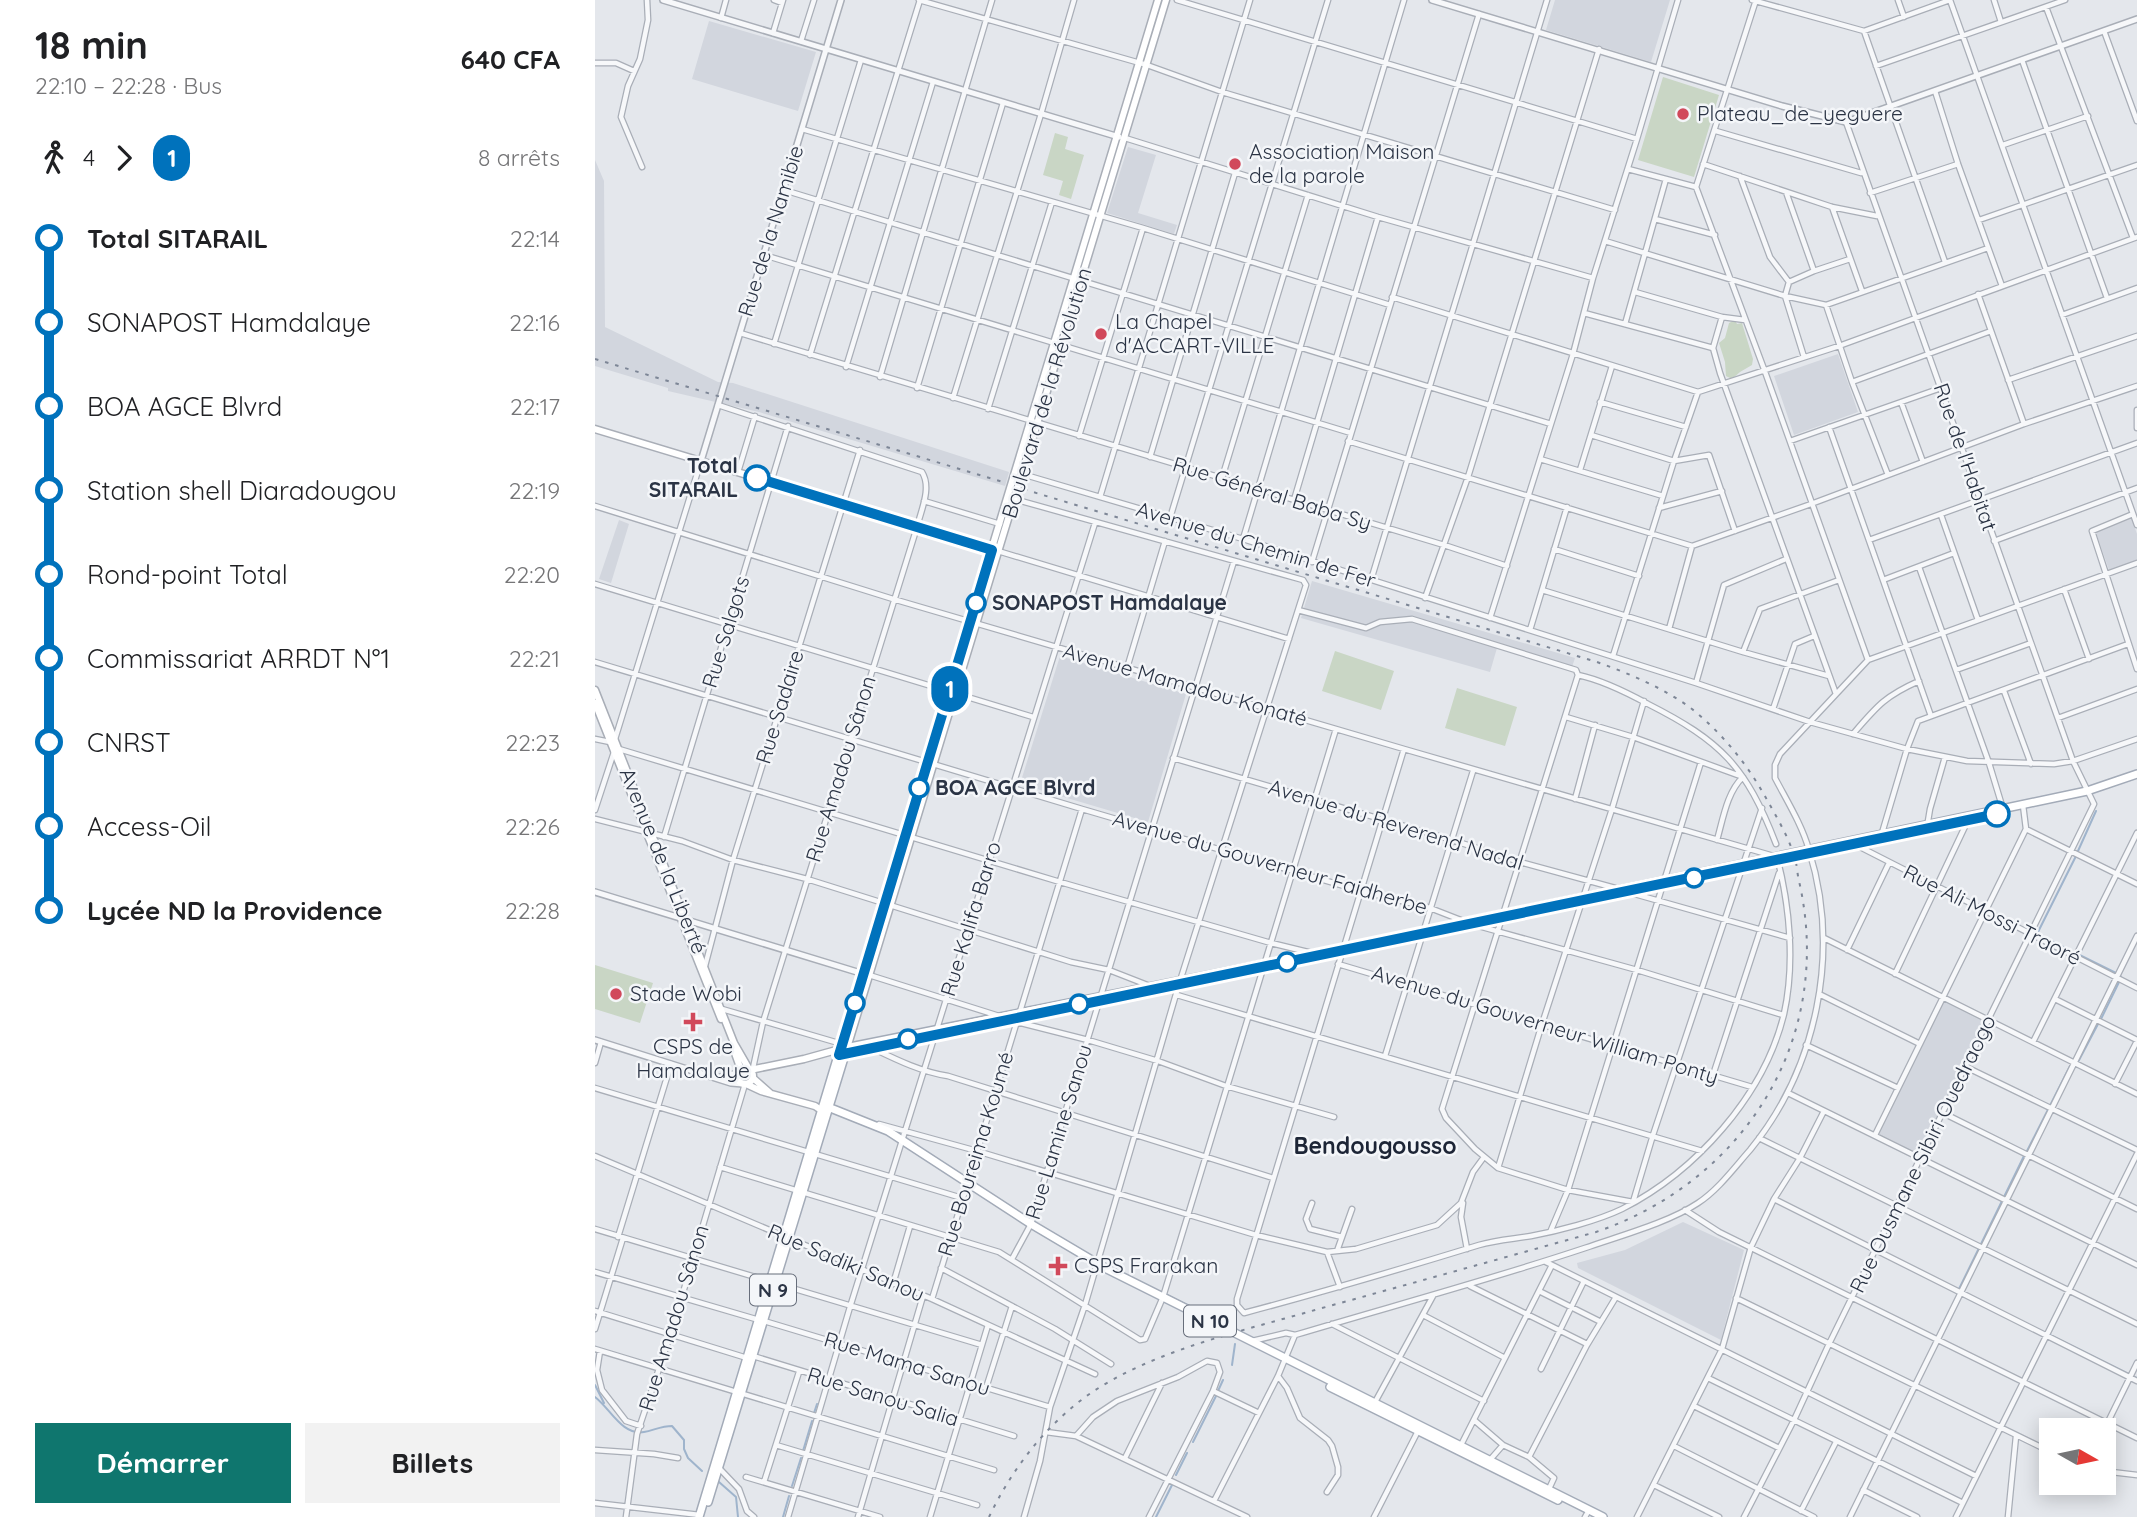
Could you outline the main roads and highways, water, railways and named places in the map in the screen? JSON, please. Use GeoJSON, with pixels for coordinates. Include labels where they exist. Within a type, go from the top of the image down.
{"type":"FeatureCollection","features":[{"type":"Feature","properties":{"kind":"main road","name":"Boulevard de la Révolution"},"geometry":{"type":"LineString","coordinates":[[1097,215],[1116,136],[1158,0]]}},
{"type":"Feature","properties":{"kind":"main road","name":"Boulevard de la Révolution"},"geometry":{"type":"LineString","coordinates":[[701,1516],[812,1154],[823,1108],[867,974],[995,550],[1022,474],[1053,343],[1125,138],[1166,0]]}},
{"type":"Feature","properties":{"kind":"main road","name":"Boulevard de la Révolution"},"geometry":{"type":"LineString","coordinates":[[995,550],[1000,524],[1062,345],[1077,279]]}},
{"type":"Feature","properties":{"kind":"main road"},"geometry":{"type":"LineString","coordinates":[[595,429],[995,550]]}},
{"type":"Feature","properties":{"kind":"main road","name":"Avenue de la Liberté"},"geometry":{"type":"LineString","coordinates":[[595,690],[649,833],[748,1072]]}},
{"type":"Feature","properties":{"kind":"main road","name":"Avenue de la Liberté"},"geometry":{"type":"LineString","coordinates":[[595,703],[613,741]]}},
{"type":"Feature","properties":{"kind":"main road"},"geometry":{"type":"LineString","coordinates":[[1851,843],[1882,833],[1970,818],[2089,792],[2137,776]]}},
{"type":"Feature","properties":{"kind":"main road"},"geometry":{"type":"LineString","coordinates":[[1970,818],[2003,809],[2023,807]]}},
{"type":"Feature","properties":{"kind":"main road"},"geometry":{"type":"LineString","coordinates":[[748,1072],[745,1084],[738,1080],[748,1072],[841,1050],[1004,1017],[1019,1017],[1927,826]]}},
{"type":"Feature","properties":{"kind":"main road","name":"Avenue de la Liberté"},"geometry":{"type":"LineString","coordinates":[[684,919],[748,1072]]}},
{"type":"Feature","properties":{"kind":"main road"},"geometry":{"type":"LineString","coordinates":[[1264,965],[1314,953],[1343,950]]}},
{"type":"Feature","properties":{"kind":"main road","name":"N 10"},"geometry":{"type":"LineString","coordinates":[[748,1072],[771,1094]]}},
{"type":"Feature","properties":{"kind":"main road","name":"N 10"},"geometry":{"type":"LineString","coordinates":[[745,1084],[872,1123],[1030,1226],[1097,1266],[1284,1361]]}},
{"type":"Feature","properties":{"kind":"main road","name":"N 10"},"geometry":{"type":"LineString","coordinates":[[823,1108],[870,1126],[901,1142]]}},
{"type":"Feature","properties":{"kind":"main road","name":"N 10"},"geometry":{"type":"LineString","coordinates":[[1163,1299],[1460,1449]]}},
{"type":"Feature","properties":{"kind":"main road","name":"N 10"},"geometry":{"type":"LineString","coordinates":[[1373,1405],[1419,1431],[1488,1462],[1589,1515],[1603,1517]]}},
{"type":"Feature","properties":{"kind":"waterway"},"geometry":{"type":"LineString","coordinates":[[2078,851],[2096,811]]}},
{"type":"Feature","properties":{"kind":"waterway"},"geometry":{"type":"LineString","coordinates":[[2076,856],[2037,934],[2120,975],[2121,978],[2101,1019]]}},
{"type":"Feature","properties":{"kind":"waterway"},"geometry":{"type":"LineString","coordinates":[[2078,1062],[2098,1024]]}},
{"type":"Feature","properties":{"kind":"waterway"},"geometry":{"type":"LineString","coordinates":[[2027,1151],[2070,1066]]}},
{"type":"Feature","properties":{"kind":"waterway"},"geometry":{"type":"LineString","coordinates":[[1959,1289],[2024,1156]]}},
{"type":"Feature","properties":{"kind":"waterway"},"geometry":{"type":"LineString","coordinates":[[1167,1295],[1237,1330]]}},
{"type":"Feature","properties":{"kind":"waterway"},"geometry":{"type":"LineString","coordinates":[[2050,1335],[2137,1378]]}},
{"type":"Feature","properties":{"kind":"waterway"},"geometry":{"type":"LineString","coordinates":[[1232,1365],[1235,1344]]}},
{"type":"Feature","properties":{"kind":"waterway"},"geometry":{"type":"LineString","coordinates":[[1218,1391],[1223,1380]]}},
{"type":"Feature","properties":{"kind":"waterway"},"geometry":{"type":"LineString","coordinates":[[595,1385],[604,1403]]}},
{"type":"Feature","properties":{"kind":"waterway"},"geometry":{"type":"LineString","coordinates":[[1193,1442],[1216,1396]]}},
{"type":"Feature","properties":{"kind":"waterway"},"geometry":{"type":"LineString","coordinates":[[595,1397],[629,1430],[644,1432],[672,1426],[684,1440],[688,1458],[702,1471]]}},
{"type":"Feature","properties":{"kind":"waterway"},"geometry":{"type":"LineString","coordinates":[[814,1413],[817,1404]]}},
{"type":"Feature","properties":{"kind":"waterway"},"geometry":{"type":"LineString","coordinates":[[803,1451],[812,1421]]}},
{"type":"Feature","properties":{"kind":"waterway"},"geometry":{"type":"LineString","coordinates":[[1176,1475],[1187,1453]]}},
{"type":"Feature","properties":{"kind":"waterway"},"geometry":{"type":"LineString","coordinates":[[792,1486],[801,1458]]}},
{"type":"Feature","properties":{"kind":"waterway"},"geometry":{"type":"LineString","coordinates":[[719,1482],[736,1497],[738,1517]]}},
{"type":"Feature","properties":{"kind":"waterway"},"geometry":{"type":"LineString","coordinates":[[1156,1517],[1172,1485]]}},
{"type":"Feature","properties":{"kind":"waterway"},"geometry":{"type":"LineString","coordinates":[[783,1517],[789,1496]]}},
{"type":"Feature","properties":{"kind":"railway"},"geometry":{"type":"LineString","coordinates":[[595,359],[1006,483]]}},
{"type":"Feature","properties":{"kind":"railway"},"geometry":{"type":"LineString","coordinates":[[989,1517],[1019,1465],[1058,1420],[1088,1395],[1140,1366],[1228,1335],[1596,1232],[1649,1209],[1696,1178],[1735,1140],[1767,1096],[1790,1048],[1803,995],[1807,939],[1795,858],[1774,812],[1734,750],[1692,709],[1670,694],[1597,662],[1023,489]]}},
{"type":"Feature","properties":{"kind":"place","name":"Plateau_de_yeguere"},"geometry":{"type":"Point","coordinates":[1683,114]}},
{"type":"Feature","properties":{"kind":"place","name":"Association Maison de la parole"},"geometry":{"type":"Point","coordinates":[1235,164]}},
{"type":"Feature","properties":{"kind":"place","name":"La Chapel d'ACCART-VILLE"},"geometry":{"type":"Point","coordinates":[1101,334]}},
{"type":"Feature","properties":{"kind":"place","name":"Total SITARAIL"},"geometry":{"type":"Point","coordinates":[757,478]}},
{"type":"Feature","properties":{"kind":"place","name":"SONAPOST Hamdalaye"},"geometry":{"type":"Point","coordinates":[976,603]}},
{"type":"Feature","properties":{"kind":"place","name":"BOA AGCE Blvrd"},"geometry":{"type":"Point","coordinates":[919,788]}},
{"type":"Feature","properties":{"kind":"place","name":"Stade Wobi"},"geometry":{"type":"Point","coordinates":[616,994]}},
{"type":"Feature","properties":{"kind":"place","name":"CSPS de Hamdalaye"},"geometry":{"type":"Point","coordinates":[693,1022]}},
{"type":"Feature","properties":{"kind":"place","name":"CSPS Frarakan"},"geometry":{"type":"Point","coordinates":[1058,1266]}},
{"type":"Feature","properties":{"kind":"district","name":"Bendougousso"},"geometry":{"type":"Point","coordinates":[1375,1146]}}]}
